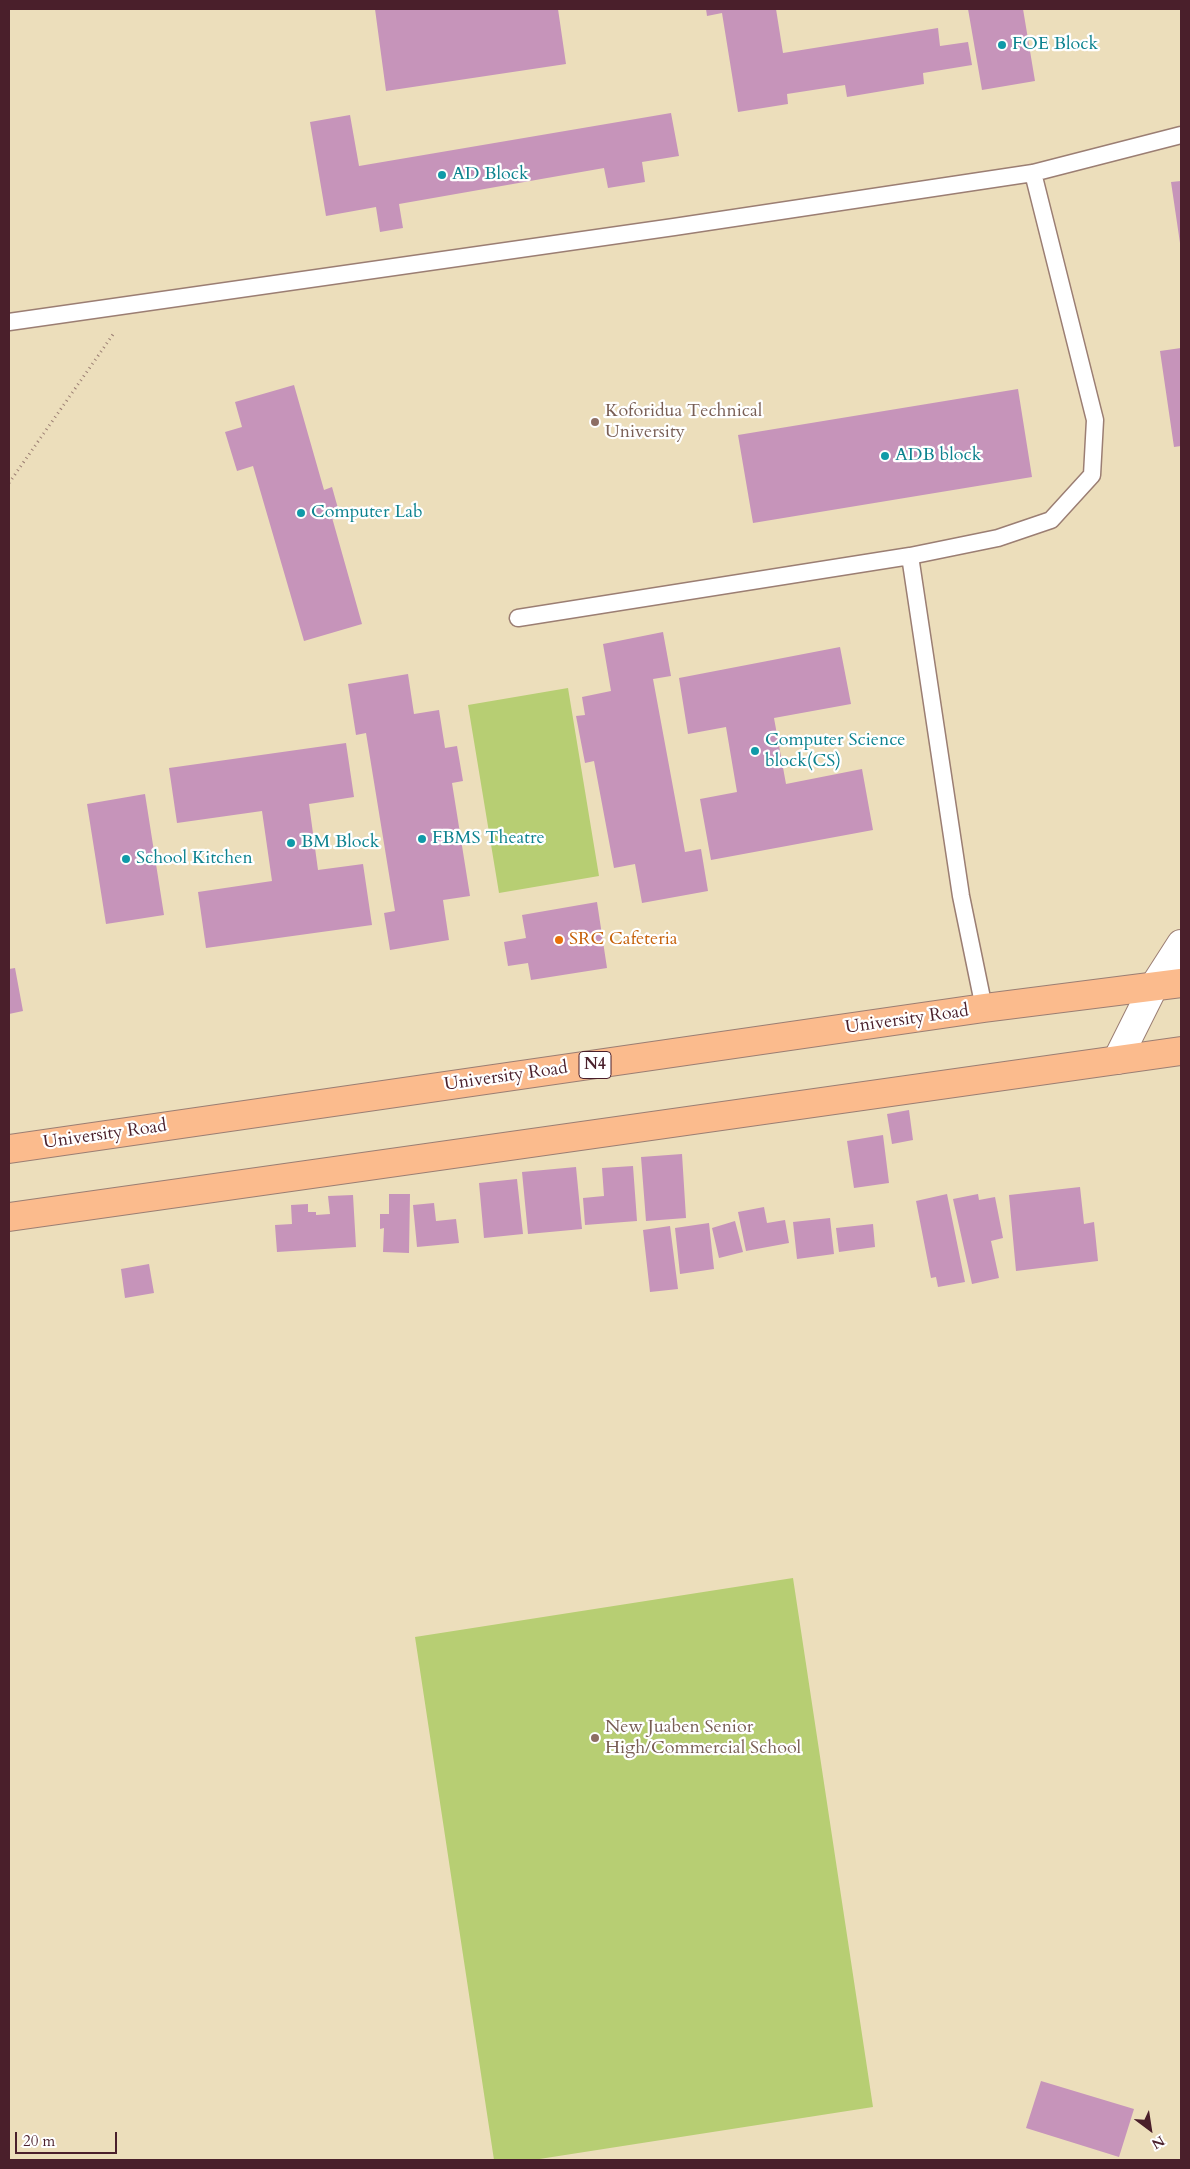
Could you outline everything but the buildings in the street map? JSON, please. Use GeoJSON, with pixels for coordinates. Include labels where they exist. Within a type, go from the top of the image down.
{"type":"FeatureCollection","features":[{"type":"Feature","properties":{"kind":"highway","name":"University Road"},"geometry":{"type":"LineString","coordinates":[[9,1149],[984,1008],[1181,983]]}},
{"type":"Feature","properties":{"kind":"highway"},"geometry":{"type":"LineString","coordinates":[[9,1216],[1181,1051]]}},
{"type":"Feature","properties":{"kind":"street"},"geometry":{"type":"LineString","coordinates":[[1117,1060],[1154,986],[1181,944]]}},
{"type":"Feature","properties":{"kind":"lane"},"geometry":{"type":"LineString","coordinates":[[9,321],[674,227],[1033,173],[1181,135]]}},
{"type":"Feature","properties":{"kind":"lane"},"geometry":{"type":"LineString","coordinates":[[518,618],[910,556],[998,538],[1051,520],[1092,475],[1096,420],[1033,173]]}},
{"type":"Feature","properties":{"kind":"lane"},"geometry":{"type":"LineString","coordinates":[[910,556],[961,896],[984,1008]]}},
{"type":"Feature","properties":{"kind":"path"},"geometry":{"type":"LineString","coordinates":[[9,483],[135,304]]}},
{"type":"Feature","properties":{"kind":"green space"},"geometry":{"type":"Polygon","coordinates":[[[568,688],[599,876],[499,893],[468,705],[568,688]]]}},
{"type":"Feature","properties":{"kind":"green space"},"geometry":{"type":"Polygon","coordinates":[[[793,1578],[873,2107],[533,2160],[494,2160],[415,1637],[793,1578]]]}},
{"type":"Feature","properties":{"kind":"place","name":"FOE Block"},"geometry":{"type":"Point","coordinates":[1002,45]}},
{"type":"Feature","properties":{"kind":"place","name":"AD Block"},"geometry":{"type":"Point","coordinates":[442,175]}},
{"type":"Feature","properties":{"kind":"place","name":"Koforidua Technical University"},"geometry":{"type":"Point","coordinates":[595,422]}},
{"type":"Feature","properties":{"kind":"place","name":"ADB block"},"geometry":{"type":"Point","coordinates":[885,456]}},
{"type":"Feature","properties":{"kind":"place","name":"Computer Lab"},"geometry":{"type":"Point","coordinates":[301,513]}},
{"type":"Feature","properties":{"kind":"place","name":"Computer Science block(CS)"},"geometry":{"type":"Point","coordinates":[755,751]}},
{"type":"Feature","properties":{"kind":"place","name":"FBMS Theatre"},"geometry":{"type":"Point","coordinates":[422,839]}},
{"type":"Feature","properties":{"kind":"place","name":"BM Block"},"geometry":{"type":"Point","coordinates":[291,843]}},
{"type":"Feature","properties":{"kind":"place","name":"School Kitchen"},"geometry":{"type":"Point","coordinates":[126,859]}},
{"type":"Feature","properties":{"kind":"place","name":"SRC Cafeteria"},"geometry":{"type":"Point","coordinates":[559,940]}},
{"type":"Feature","properties":{"kind":"place","name":"New Juaben Senior High/Commercial School"},"geometry":{"type":"Point","coordinates":[595,1738]}}]}
